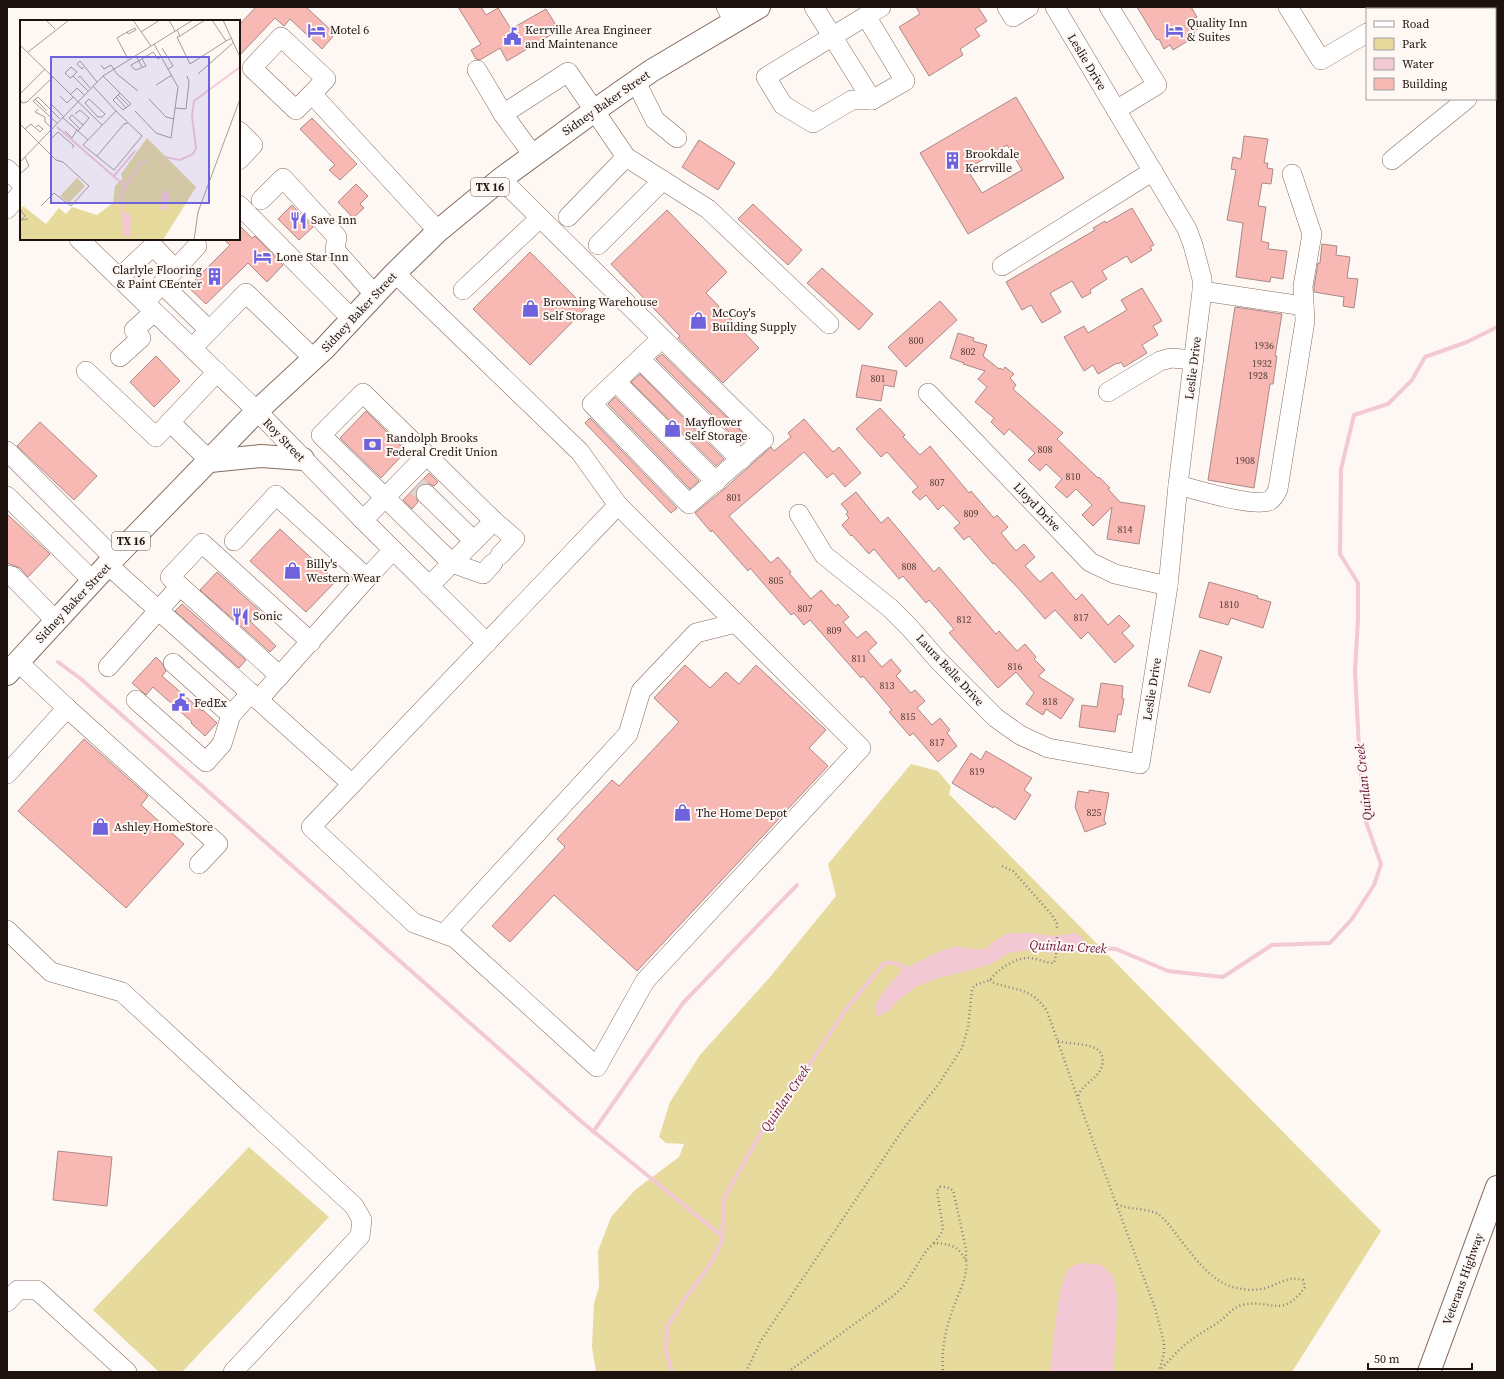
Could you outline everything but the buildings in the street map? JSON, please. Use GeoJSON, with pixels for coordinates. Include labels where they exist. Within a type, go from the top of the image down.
{"type":"FeatureCollection","features":[{"type":"Feature","properties":{"kind":"main road","name":"Sidney Baker Street"},"geometry":{"type":"LineString","coordinates":[[11,668],[111,561],[257,411],[314,359],[395,273],[438,230],[533,155],[730,14],[759,7]]}},
{"type":"Feature","properties":{"kind":"main road"},"geometry":{"type":"LineString","coordinates":[[210,461],[261,456],[303,459]]}},
{"type":"Feature","properties":{"kind":"main road","name":"Veterans Highway"},"geometry":{"type":"LineString","coordinates":[[1429,1372],[1497,1187]]}},
{"type":"Feature","properties":{"kind":"street"},"geometry":{"type":"LineString","coordinates":[[814,7],[872,100]]}},
{"type":"Feature","properties":{"kind":"street"},"geometry":{"type":"LineString","coordinates":[[1006,7],[1013,17],[1029,7]]}},
{"type":"Feature","properties":{"kind":"street","name":"Leslie Drive"},"geometry":{"type":"LineString","coordinates":[[1055,7],[1187,229],[1193,245],[1202,280],[1202,291],[1178,485],[1168,586],[1140,764]]}},
{"type":"Feature","properties":{"kind":"street"},"geometry":{"type":"LineString","coordinates":[[1109,7],[1157,85],[1116,110]]}},
{"type":"Feature","properties":{"kind":"street"},"geometry":{"type":"LineString","coordinates":[[1288,7],[1321,60],[1366,34]]}},
{"type":"Feature","properties":{"kind":"street"},"geometry":{"type":"LineString","coordinates":[[874,11],[905,81],[872,100],[852,100],[813,122],[783,105],[766,77],[874,11]]}},
{"type":"Feature","properties":{"kind":"street"},"geometry":{"type":"LineString","coordinates":[[477,70],[503,114],[533,155]]}},
{"type":"Feature","properties":{"kind":"street"},"geometry":{"type":"LineString","coordinates":[[503,114],[568,72],[626,157],[708,209],[829,324]]}},
{"type":"Feature","properties":{"kind":"street"},"geometry":{"type":"LineString","coordinates":[[636,82],[655,120],[677,138]]}},
{"type":"Feature","properties":{"kind":"street"},"geometry":{"type":"LineString","coordinates":[[312,94],[438,230]]}},
{"type":"Feature","properties":{"kind":"street"},"geometry":{"type":"LineString","coordinates":[[1392,160],[1466,100]]}},
{"type":"Feature","properties":{"kind":"street"},"geometry":{"type":"LineString","coordinates":[[240,132],[253,145],[240,159]]}},
{"type":"Feature","properties":{"kind":"street"},"geometry":{"type":"LineString","coordinates":[[568,217],[626,157]]}},
{"type":"Feature","properties":{"kind":"street"},"geometry":{"type":"LineString","coordinates":[[7,169],[20,182]]}},
{"type":"Feature","properties":{"kind":"street"},"geometry":{"type":"LineString","coordinates":[[1002,266],[1153,171]]}},
{"type":"Feature","properties":{"kind":"street"},"geometry":{"type":"LineString","coordinates":[[1178,485],[1226,498],[1261,502],[1270,500],[1275,496],[1278,489],[1305,320],[1303,286],[1312,234],[1292,174]]}},
{"type":"Feature","properties":{"kind":"street"},"geometry":{"type":"LineString","coordinates":[[261,200],[283,178],[337,237],[335,250],[375,295]]}},
{"type":"Feature","properties":{"kind":"street"},"geometry":{"type":"LineString","coordinates":[[501,179],[540,218],[662,338],[764,439],[689,504],[592,404],[662,338]]}},
{"type":"Feature","properties":{"kind":"street"},"geometry":{"type":"LineString","coordinates":[[598,245],[663,180]]}},
{"type":"Feature","properties":{"kind":"street"},"geometry":{"type":"LineString","coordinates":[[7,209],[20,194]]}},
{"type":"Feature","properties":{"kind":"street"},"geometry":{"type":"LineString","coordinates":[[240,206],[352,319]]}},
{"type":"Feature","properties":{"kind":"street"},"geometry":{"type":"LineString","coordinates":[[463,290],[540,218]]}},
{"type":"Feature","properties":{"kind":"street","name":"Roy Street"},"geometry":{"type":"LineString","coordinates":[[80,240],[257,411],[363,520],[487,642]]}},
{"type":"Feature","properties":{"kind":"street"},"geometry":{"type":"LineString","coordinates":[[119,278],[153,246],[175,269]]}},
{"type":"Feature","properties":{"kind":"street"},"geometry":{"type":"LineString","coordinates":[[120,358],[141,338],[134,330],[162,284],[197,246]]}},
{"type":"Feature","properties":{"kind":"street"},"geometry":{"type":"LineString","coordinates":[[395,273],[580,452],[618,505],[861,748],[646,981],[598,1067],[455,938],[414,923],[311,827],[618,505]]}},
{"type":"Feature","properties":{"kind":"street"},"geometry":{"type":"LineString","coordinates":[[162,284],[209,330]]}},
{"type":"Feature","properties":{"kind":"street"},"geometry":{"type":"LineString","coordinates":[[1202,291],[1304,306]]}},
{"type":"Feature","properties":{"kind":"street"},"geometry":{"type":"LineString","coordinates":[[192,348],[246,293],[314,359]]}},
{"type":"Feature","properties":{"kind":"street"},"geometry":{"type":"LineString","coordinates":[[1108,392],[1160,361],[1171,358],[1194,360]]}},
{"type":"Feature","properties":{"kind":"street"},"geometry":{"type":"LineString","coordinates":[[640,359],[741,460]]}},
{"type":"Feature","properties":{"kind":"street"},"geometry":{"type":"LineString","coordinates":[[86,371],[156,437],[217,372]]}},
{"type":"Feature","properties":{"kind":"street"},"geometry":{"type":"LineString","coordinates":[[616,382],[716,482]]}},
{"type":"Feature","properties":{"kind":"street"},"geometry":{"type":"LineString","coordinates":[[363,393],[494,521],[515,539],[483,574],[452,563],[385,498],[321,435],[363,393]]}},
{"type":"Feature","properties":{"kind":"street","name":"Lloyd Drive"},"geometry":{"type":"LineString","coordinates":[[928,394],[1090,562],[1115,574],[1168,586]]}},
{"type":"Feature","properties":{"kind":"street"},"geometry":{"type":"LineString","coordinates":[[170,422],[210,461]]}},
{"type":"Feature","properties":{"kind":"street"},"geometry":{"type":"LineString","coordinates":[[7,451],[158,610],[352,784]]}},
{"type":"Feature","properties":{"kind":"street"},"geometry":{"type":"LineString","coordinates":[[363,520],[385,498],[417,485],[427,455]]}},
{"type":"Feature","properties":{"kind":"street"},"geometry":{"type":"LineString","coordinates":[[417,485],[474,540]]}},
{"type":"Feature","properties":{"kind":"street"},"geometry":{"type":"LineString","coordinates":[[7,496],[93,581]]}},
{"type":"Feature","properties":{"kind":"street"},"geometry":{"type":"LineString","coordinates":[[234,541],[276,496],[367,578]]}},
{"type":"Feature","properties":{"kind":"street","name":"Laura Belle Drive"},"geometry":{"type":"LineString","coordinates":[[799,514],[824,555],[890,608],[938,660],[996,718],[1020,735],[1048,748],[1140,764]]}},
{"type":"Feature","properties":{"kind":"street"},"geometry":{"type":"LineString","coordinates":[[429,586],[494,521]]}},
{"type":"Feature","properties":{"kind":"street"},"geometry":{"type":"LineString","coordinates":[[280,676],[170,577],[202,543],[311,642]]}},
{"type":"Feature","properties":{"kind":"street"},"geometry":{"type":"LineString","coordinates":[[136,700],[206,762],[222,744],[231,715],[280,676],[393,550]]}},
{"type":"Feature","properties":{"kind":"street"},"geometry":{"type":"LineString","coordinates":[[7,576],[12,576],[56,621]]}},
{"type":"Feature","properties":{"kind":"street"},"geometry":{"type":"LineString","coordinates":[[108,667],[180,586]]}},
{"type":"Feature","properties":{"kind":"street"},"geometry":{"type":"LineString","coordinates":[[444,934],[628,734],[641,691],[696,633],[736,623]]}},
{"type":"Feature","properties":{"kind":"street"},"geometry":{"type":"LineString","coordinates":[[173,663],[231,715]]}},
{"type":"Feature","properties":{"kind":"street"},"geometry":{"type":"LineString","coordinates":[[11,668],[67,708],[218,844],[199,864]]}},
{"type":"Feature","properties":{"kind":"street"},"geometry":{"type":"LineString","coordinates":[[7,774],[67,708]]}},
{"type":"Feature","properties":{"kind":"street"},"geometry":{"type":"LineString","coordinates":[[7,930],[51,972],[122,992],[354,1206],[362,1220],[360,1236],[233,1372]]}},
{"type":"Feature","properties":{"kind":"street"},"geometry":{"type":"LineString","coordinates":[[7,1302],[18,1290],[37,1290],[127,1372]]}},
{"type":"Feature","properties":{"kind":"path"},"geometry":{"type":"LineString","coordinates":[[1002,866],[1013,871],[1052,915],[1057,924],[1057,930]]}},
{"type":"Feature","properties":{"kind":"path"},"geometry":{"type":"LineString","coordinates":[[746,1372],[764,1335],[900,1135],[938,1084],[962,1048],[968,1028],[972,988],[974,985],[990,980],[994,975],[1022,958],[1031,958],[1054,963],[1057,935]]}},
{"type":"Feature","properties":{"kind":"path"},"geometry":{"type":"LineString","coordinates":[[990,980],[994,983],[1033,994],[1047,1011],[1149,1290],[1163,1334],[1164,1353],[1160,1371]]}},
{"type":"Feature","properties":{"kind":"path"},"geometry":{"type":"LineString","coordinates":[[1058,1041],[1092,1046],[1101,1054],[1103,1065],[1101,1071],[1079,1093],[1078,1098]]}},
{"type":"Feature","properties":{"kind":"path"},"geometry":{"type":"LineString","coordinates":[[789,1372],[893,1296],[904,1286],[926,1251],[941,1234],[943,1228],[937,1191],[940,1187],[946,1186],[953,1190],[956,1199],[966,1249],[966,1260],[961,1289],[945,1334],[943,1349],[943,1372]]}},
{"type":"Feature","properties":{"kind":"path"},"geometry":{"type":"LineString","coordinates":[[1117,1204],[1125,1208],[1149,1211],[1160,1215],[1197,1261],[1223,1283],[1242,1289],[1254,1290],[1263,1289],[1297,1278],[1303,1280],[1305,1287],[1292,1302],[1277,1307],[1254,1304],[1237,1306],[1220,1321],[1185,1344],[1160,1371]]}},
{"type":"Feature","properties":{"kind":"path"},"geometry":{"type":"LineString","coordinates":[[934,1243],[945,1244],[957,1248],[966,1260]]}},
{"type":"Feature","properties":{"kind":"green space"},"geometry":{"type":"Polygon","coordinates":[[[911,764],[938,771],[951,787],[949,794],[1381,1231],[1292,1372],[596,1372],[592,1347],[594,1303],[599,1287],[598,1251],[611,1217],[635,1190],[679,1157],[684,1144],[666,1143],[659,1137],[670,1102],[700,1055],[770,977],[836,896],[828,864],[911,764]]]}},
{"type":"Feature","properties":{"kind":"green space"},"geometry":{"type":"Polygon","coordinates":[[[249,1147],[329,1217],[182,1372],[159,1372],[93,1310],[249,1147]]]}},
{"type":"Feature","properties":{"kind":"water"},"geometry":{"type":"Polygon","coordinates":[[[1008,933],[1028,933],[1056,936],[1074,933],[1084,938],[1077,951],[1049,953],[1029,950],[1009,953],[989,965],[935,979],[916,987],[898,1000],[889,1011],[879,1016],[875,1014],[875,1004],[903,969],[943,950],[957,946],[970,949],[987,949],[990,944],[1008,933]]]}},
{"type":"Feature","properties":{"kind":"water"},"geometry":{"type":"Polygon","coordinates":[[[1086,1263],[1101,1265],[1113,1276],[1118,1301],[1113,1372],[1050,1372],[1061,1287],[1065,1276],[1072,1266],[1086,1263]]]}},
{"type":"Feature","properties":{"kind":"waterway","name":"Quinlan Creek"},"geometry":{"type":"LineString","coordinates":[[1077,946],[1116,949],[1168,971],[1223,977],[1272,945],[1330,943],[1352,919],[1374,885],[1381,864],[1366,822],[1360,767],[1355,671],[1358,619],[1358,583],[1340,554],[1341,469],[1354,415],[1388,404],[1412,380],[1425,357],[1467,342],[1497,327]]}},
{"type":"Feature","properties":{"kind":"waterway"},"geometry":{"type":"LineString","coordinates":[[58,662],[81,679],[583,1123],[722,1236]]}},
{"type":"Feature","properties":{"kind":"waterway"},"geometry":{"type":"LineString","coordinates":[[593,1132],[683,1003],[797,885]]}},
{"type":"Feature","properties":{"kind":"waterway","name":"Quinlan Creek"},"geometry":{"type":"LineString","coordinates":[[672,1372],[666,1352],[667,1327],[684,1300],[710,1265],[722,1241],[724,1198],[762,1131],[798,1082],[844,1012],[884,963],[896,963],[908,970]]}},
{"type":"Feature","properties":{"kind":"tunnel"},"geometry":{"type":"LineString","coordinates":[[417,486],[426,494]]}},
{"type":"Feature","properties":{"kind":"place","name":"Motel 6"},"geometry":{"type":"Point","coordinates":[317,30]}},
{"type":"Feature","properties":{"kind":"place","name":"Quality Inn & Suites"},"geometry":{"type":"Point","coordinates":[1174,30]}},
{"type":"Feature","properties":{"kind":"place","name":"Kerrville Area Engineer and Maintenance"},"geometry":{"type":"Point","coordinates":[512,37]}},
{"type":"Feature","properties":{"kind":"place","name":"Brookdale Kerrville"},"geometry":{"type":"Point","coordinates":[952,161]}},
{"type":"Feature","properties":{"kind":"place","name":"Save Inn"},"geometry":{"type":"Point","coordinates":[298,220]}},
{"type":"Feature","properties":{"kind":"place","name":"Lone Star Inn"},"geometry":{"type":"Point","coordinates":[263,257]}},
{"type":"Feature","properties":{"kind":"place","name":"Clarlyle Flooring & Paint CEenter"},"geometry":{"type":"Point","coordinates":[215,277]}},
{"type":"Feature","properties":{"kind":"place","name":"Browning Warehouse Self Storage"},"geometry":{"type":"Point","coordinates":[530,309]}},
{"type":"Feature","properties":{"kind":"place","name":"McCoy's Building Supply"},"geometry":{"type":"Point","coordinates":[699,320]}},
{"type":"Feature","properties":{"kind":"place","name":"Mayflower Self Storage"},"geometry":{"type":"Point","coordinates":[672,429]}},
{"type":"Feature","properties":{"kind":"place","name":"Randolph Brooks Federal Credit Union"},"geometry":{"type":"Point","coordinates":[373,445]}},
{"type":"Feature","properties":{"kind":"place","name":"Billy's Western Wear"},"geometry":{"type":"Point","coordinates":[293,571]}},
{"type":"Feature","properties":{"kind":"place","name":"Sonic"},"geometry":{"type":"Point","coordinates":[240,616]}},
{"type":"Feature","properties":{"kind":"place","name":"FedEx"},"geometry":{"type":"Point","coordinates":[181,703]}},
{"type":"Feature","properties":{"kind":"place","name":"The Home Depot"},"geometry":{"type":"Point","coordinates":[683,813]}},
{"type":"Feature","properties":{"kind":"place","name":"Ashley HomeStore"},"geometry":{"type":"Point","coordinates":[101,827]}}]}
